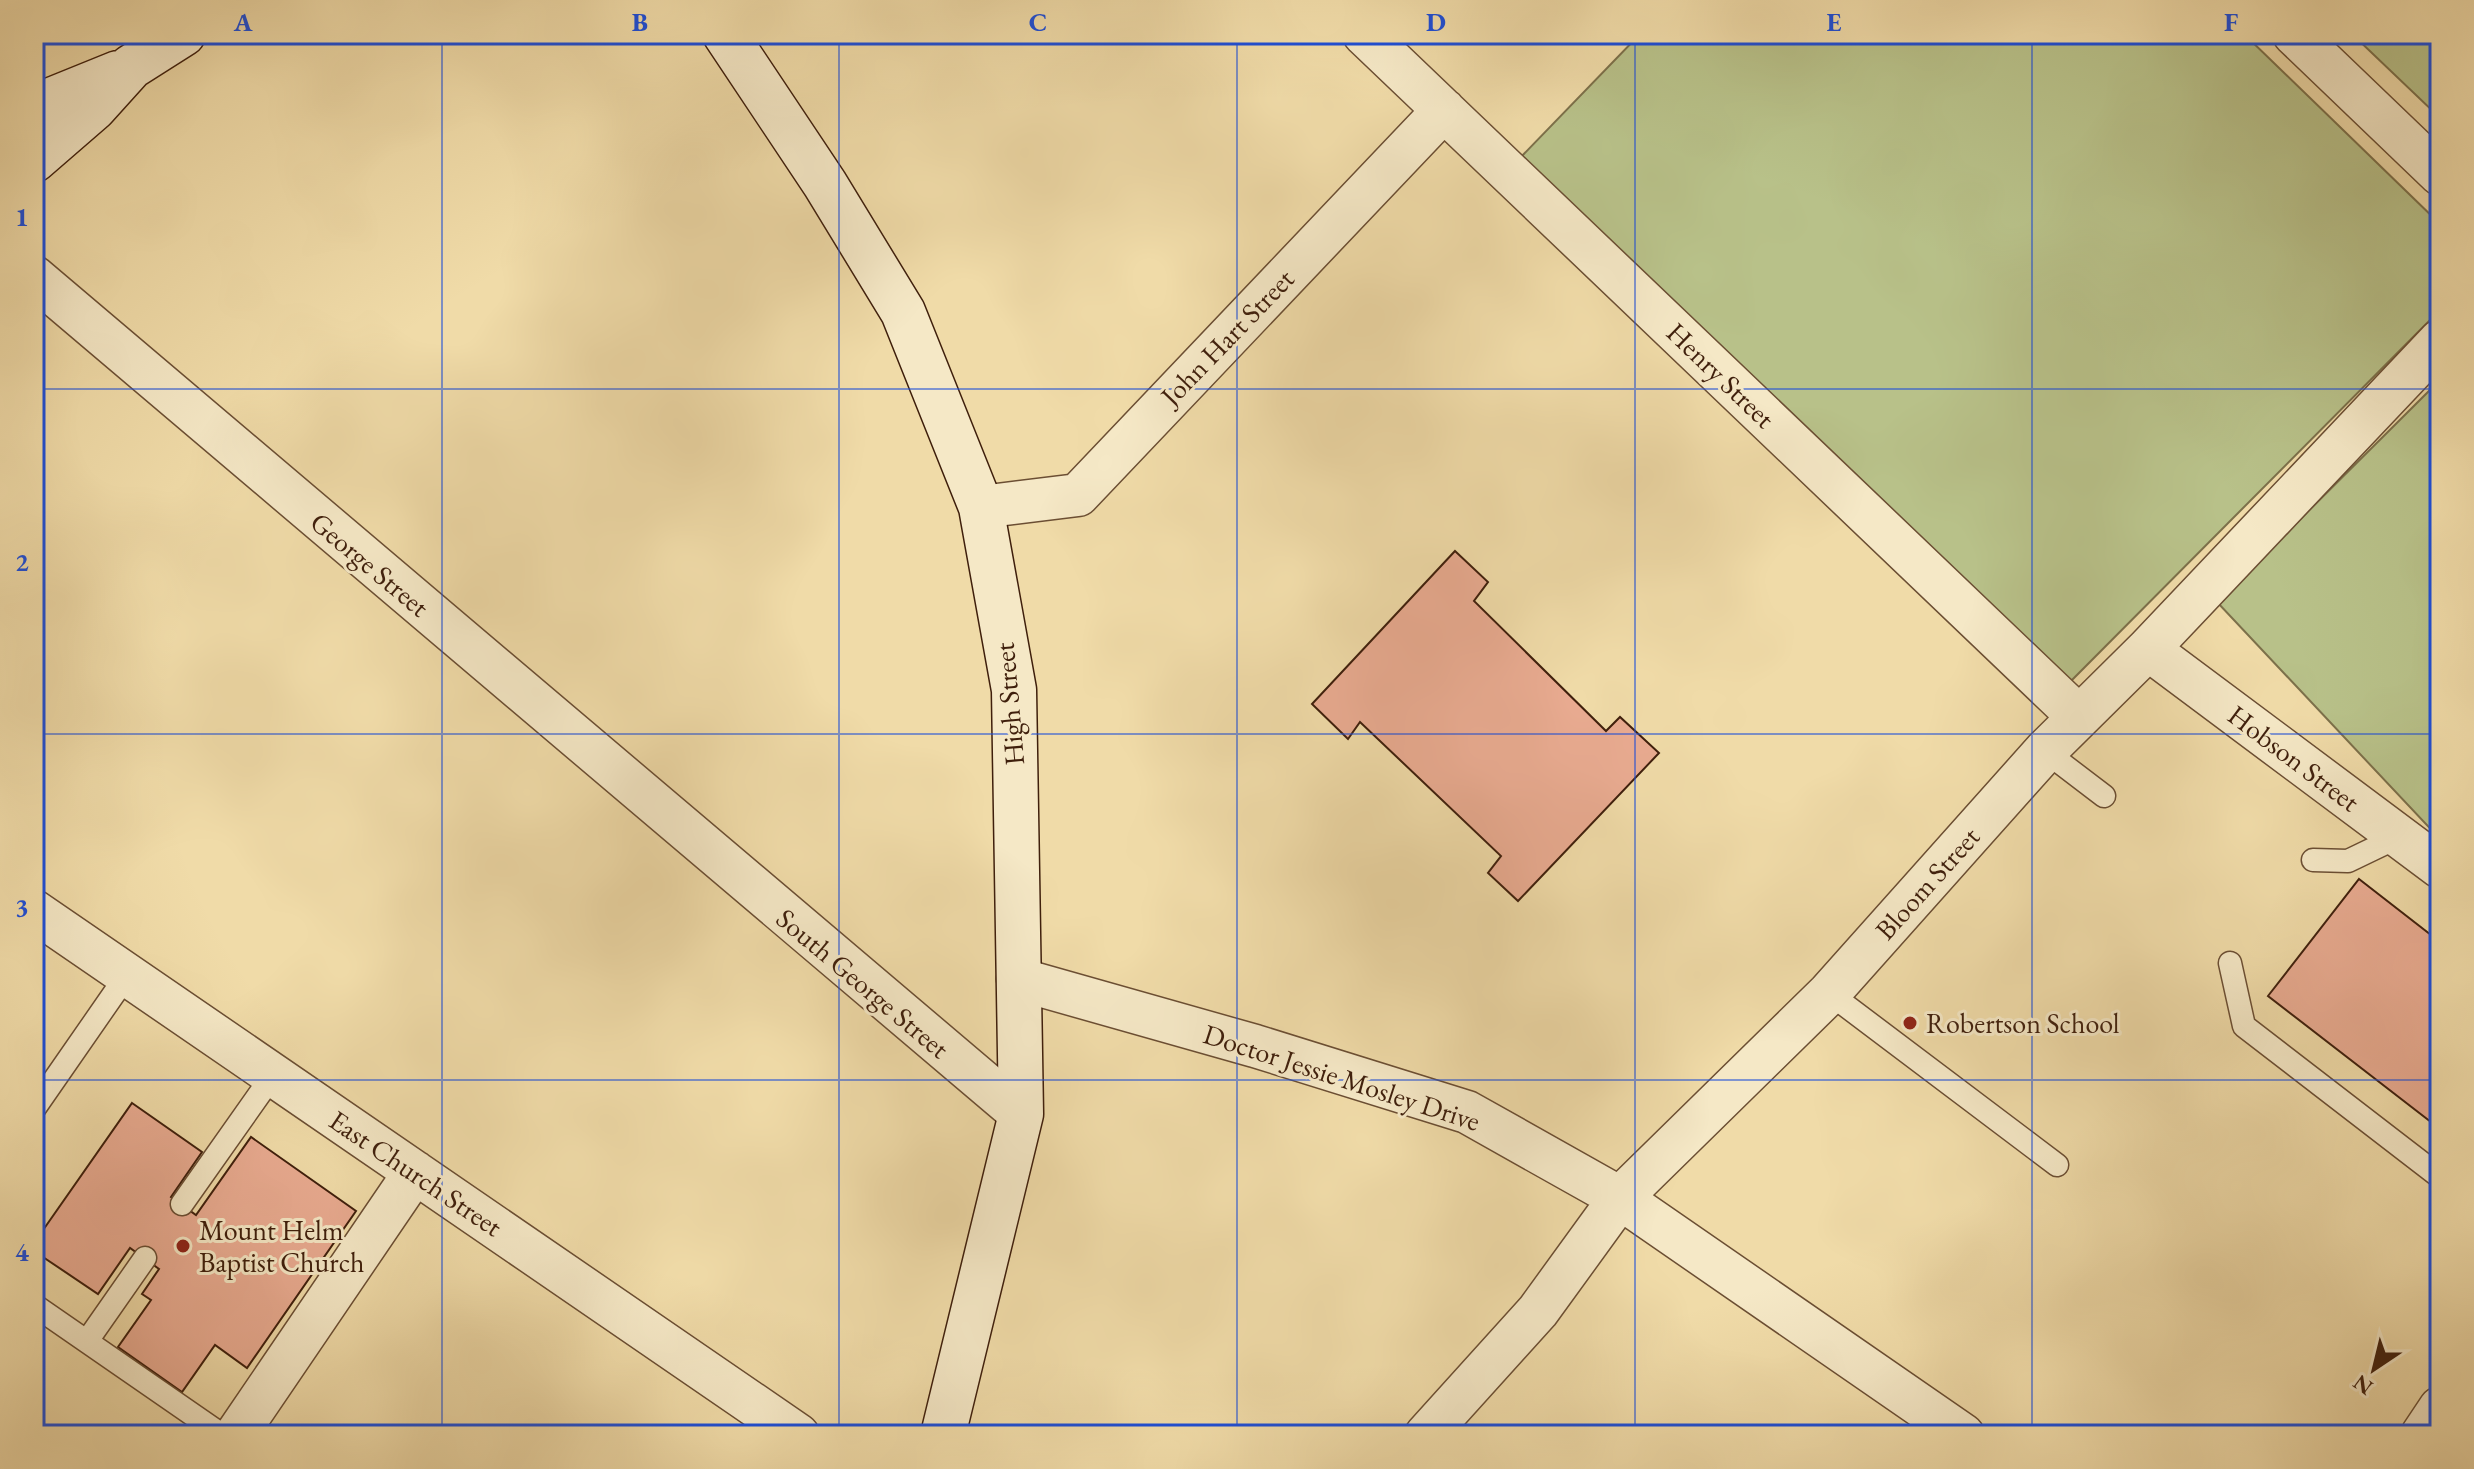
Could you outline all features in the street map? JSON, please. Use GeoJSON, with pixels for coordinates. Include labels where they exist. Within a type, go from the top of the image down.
{"type":"FeatureCollection","features":[{"type":"Feature","properties":{"kind":"street"},"geometry":{"type":"LineString","coordinates":[[34,107],[131,67],[183,34]]}},
{"type":"Feature","properties":{"kind":"street","name":"High Street"},"geometry":{"type":"LineString","coordinates":[[725,34],[825,184],[903,312],[981,507],[1014,690],[1021,1114],[943,1435]]}},
{"type":"Feature","properties":{"kind":"street","name":"Henry Street"},"geometry":{"type":"LineString","coordinates":[[1364,34],[2079,717]]}},
{"type":"Feature","properties":{"kind":"street"},"geometry":{"type":"LineString","coordinates":[[2294,34],[2440,174]]}},
{"type":"Feature","properties":{"kind":"street"},"geometry":{"type":"LineString","coordinates":[[34,160],[94,108],[131,67]]}},
{"type":"Feature","properties":{"kind":"street","name":"John Hart Street"},"geometry":{"type":"LineString","coordinates":[[981,507],[1078,495],[1444,110]]}},
{"type":"Feature","properties":{"kind":"street","name":"George Street"},"geometry":{"type":"LineString","coordinates":[[34,277],[706,851]]}},
{"type":"Feature","properties":{"kind":"street","name":"Bloom Street"},"geometry":{"type":"LineString","coordinates":[[1426,1435],[1538,1311],[1620,1198],[1829,993],[2045,751],[2148,649],[2440,341]]}},
{"type":"Feature","properties":{"kind":"street","name":"Hobson Street"},"geometry":{"type":"LineString","coordinates":[[2148,649],[2440,867]]}},
{"type":"Feature","properties":{"kind":"street","name":"South George Street"},"geometry":{"type":"LineString","coordinates":[[706,851],[1021,1114]]}},
{"type":"Feature","properties":{"kind":"street","name":"East Church Street"},"geometry":{"type":"LineString","coordinates":[[34,911],[798,1435]]}},
{"type":"Feature","properties":{"kind":"street","name":"Doctor Jessie Mosley Drive"},"geometry":{"type":"LineString","coordinates":[[1018,979],[1255,1046],[1467,1112],[1620,1198],[1963,1435]]}},
{"type":"Feature","properties":{"kind":"street"},"geometry":{"type":"LineString","coordinates":[[236,1435],[415,1172]]}},
{"type":"Feature","properties":{"kind":"street"},"geometry":{"type":"LineString","coordinates":[[2422,1435],[2440,1408]]}},
{"type":"Feature","properties":{"kind":"lane"},"geometry":{"type":"LineString","coordinates":[[2045,751],[2104,796]]}},
{"type":"Feature","properties":{"kind":"lane"},"geometry":{"type":"LineString","coordinates":[[2313,860],[2348,861],[2400,836]]}},
{"type":"Feature","properties":{"kind":"lane"},"geometry":{"type":"LineString","coordinates":[[2230,963],[2244,1026],[2440,1177]]}},
{"type":"Feature","properties":{"kind":"lane"},"geometry":{"type":"LineString","coordinates":[[34,1109],[127,975]]}},
{"type":"Feature","properties":{"kind":"lane"},"geometry":{"type":"LineString","coordinates":[[1829,993],[2057,1165]]}},
{"type":"Feature","properties":{"kind":"lane"},"geometry":{"type":"LineString","coordinates":[[182,1204],[273,1075]]}},
{"type":"Feature","properties":{"kind":"lane"},"geometry":{"type":"LineString","coordinates":[[87,1341],[145,1258]]}},
{"type":"Feature","properties":{"kind":"lane"},"geometry":{"type":"LineString","coordinates":[[34,1305],[222,1435]]}},
{"type":"Feature","properties":{"kind":"green space"},"geometry":{"type":"Polygon","coordinates":[[[1640,34],[2244,34],[2440,224],[2440,310],[2067,685],[1520,158],[1640,34]]]}},
{"type":"Feature","properties":{"kind":"green space"},"geometry":{"type":"Polygon","coordinates":[[[2352,34],[2440,34],[2440,118],[2352,34]]]}},
{"type":"Feature","properties":{"kind":"green space"},"geometry":{"type":"Polygon","coordinates":[[[2440,380],[2440,839],[2217,602],[2440,380]]]}},
{"type":"Feature","properties":{"kind":"building"},"geometry":{"type":"Polygon","coordinates":[[[1455,551],[1488,582],[1474,601],[1606,731],[1620,717],[1659,753],[1518,901],[1488,873],[1501,856],[1360,722],[1348,739],[1312,704],[1455,551]]]}},
{"type":"Feature","properties":{"kind":"building"},"geometry":{"type":"Polygon","coordinates":[[[2359,879],[2440,942],[2440,1129],[2268,996],[2359,879]]]}},
{"type":"Feature","properties":{"kind":"building","name":"Mount Helm Baptist Church"},"geometry":{"type":"Polygon","coordinates":[[[132,1103],[202,1152],[171,1197],[196,1215],[251,1137],[356,1211],[247,1368],[215,1345],[182,1392],[118,1347],[151,1300],[142,1294],[159,1269],[130,1248],[98,1294],[34,1251],[34,1243],[132,1103]]]}},
{"type":"Feature","properties":{"kind":"place","name":"Robertson School"},"geometry":{"type":"Point","coordinates":[1910,1023]}},
{"type":"Feature","properties":{"kind":"place","name":"Mount Helm Baptist Church"},"geometry":{"type":"Point","coordinates":[183,1246]}}]}
